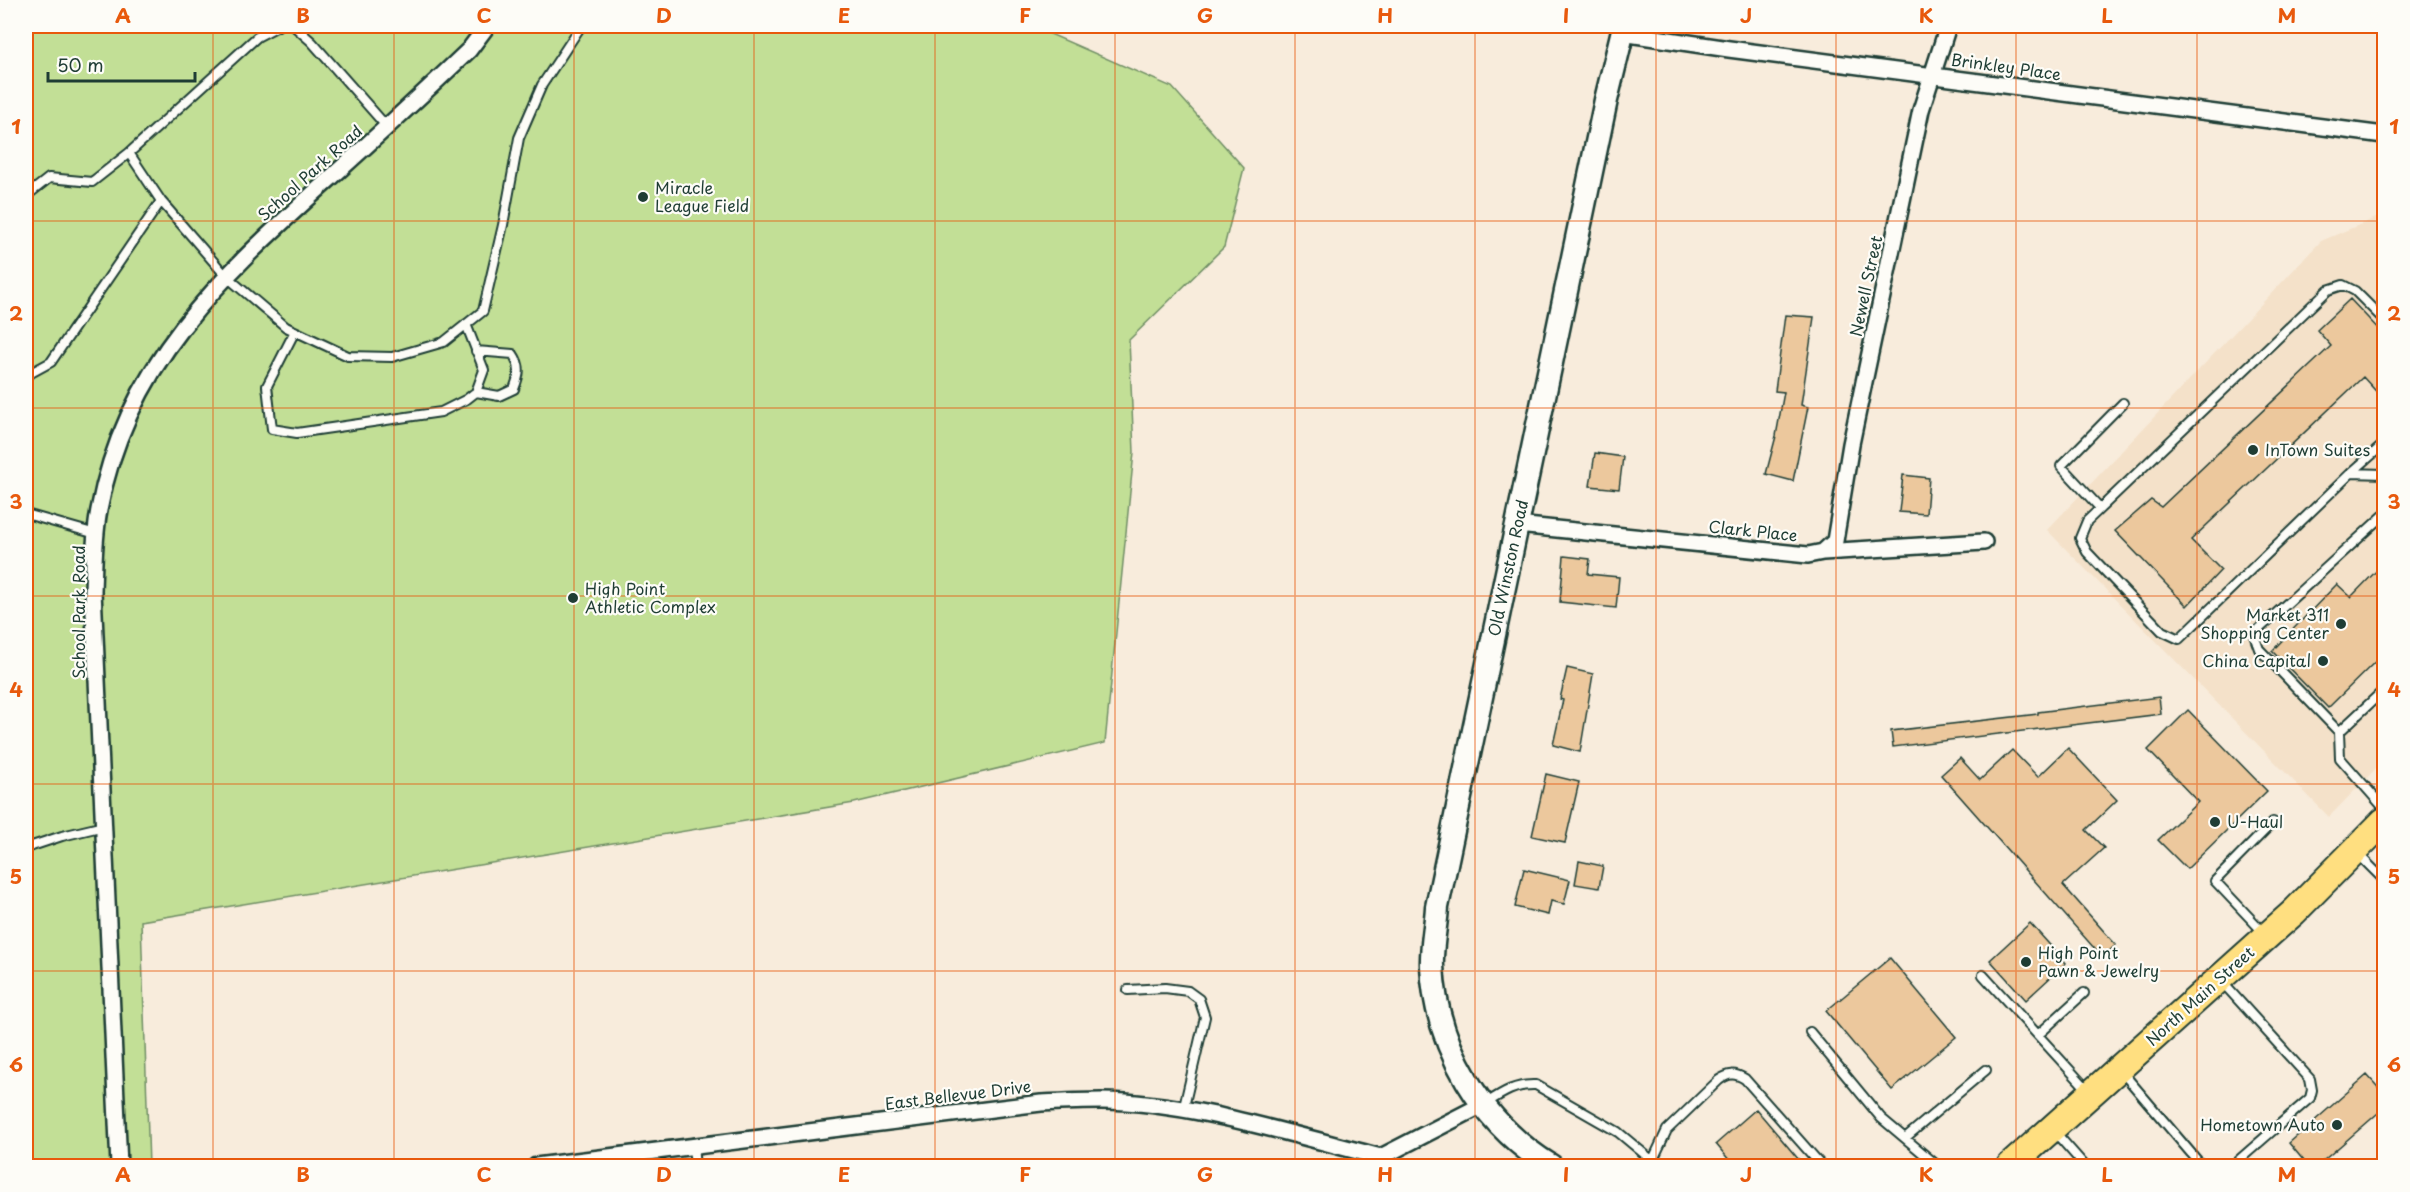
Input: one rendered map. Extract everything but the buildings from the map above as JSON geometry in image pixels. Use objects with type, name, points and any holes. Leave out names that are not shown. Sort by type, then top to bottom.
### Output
[{"type":"main road","name":"North Main Street","points":[[2010,1167],[2267,936],[2385,821]]},
{"type":"street","name":"School Park Road","points":[[119,1167],[93,591],[99,510],[110,465],[144,386],[184,323],[257,244],[469,50],[487,26]]},
{"type":"street","name":"Newell Street","points":[[1823,552],[1835,541],[1851,444],[1921,110],[1948,26]]},
{"type":"street","name":"Brinkley Place","points":[[1623,29],[1729,49],[2385,135]]},
{"type":"street","name":"Old Winston Road","points":[[1551,1167],[1518,1144],[1482,1105],[1454,1057],[1438,1011],[1432,964],[1437,907],[1606,100],[1623,29]]},
{"type":"street","name":"Clark Place","points":[[1517,525],[1808,555],[1823,552],[1984,542]]},
{"type":"street","name":"East Bellevue Drive","points":[[536,1167],[1041,1103],[1102,1101],[1155,1106],[1223,1118],[1380,1162]]},
{"type":"street","points":[[1380,1162],[1482,1105]]},
{"type":"lane","points":[[26,196],[49,178],[92,182],[129,153],[257,37],[278,26]]},
{"type":"lane","points":[[294,26],[312,42],[387,127]]},
{"type":"lane","points":[[129,153],[161,201],[226,276],[286,327],[348,356],[392,357],[444,342],[483,311],[503,225],[519,138],[542,85],[581,26]]},
{"type":"lane","points":[[26,371],[29,374],[51,362],[161,201]]},
{"type":"lane","points":[[2385,320],[2355,291],[2343,285],[2328,290],[2100,508],[2087,521],[2080,538],[2087,552],[2162,630],[2179,639],[2351,473],[2385,444]]},
{"type":"lane","points":[[295,331],[267,386],[272,429],[297,433],[441,412],[467,399],[476,392],[484,370],[466,324]]},
{"type":"lane","points":[[476,351],[513,354],[519,362],[520,374],[514,389],[499,396],[476,392]]},
{"type":"lane","points":[[2100,508],[2061,466],[2123,403]]},
{"type":"lane","points":[[2351,473],[2385,474]]},
{"type":"lane","points":[[26,514],[96,534]]},
{"type":"lane","points":[[2385,515],[2259,629],[2255,638],[2259,649],[2339,732],[2340,758],[2385,808]]},
{"type":"lane","points":[[2339,732],[2385,690]]},
{"type":"lane","points":[[2267,936],[2215,881],[2273,822]]},
{"type":"lane","points":[[26,848],[104,826]]},
{"type":"lane","points":[[2354,851],[2385,880]]},
{"type":"lane","points":[[1983,975],[2091,1094]]},
{"type":"lane","points":[[2219,979],[2310,1079],[2312,1090],[2310,1098],[2232,1167]]},
{"type":"lane","points":[[1128,990],[1165,988],[1188,991],[1199,999],[1205,1017],[1183,1111]]},
{"type":"lane","points":[[2038,1035],[2084,993]]},
{"type":"lane","points":[[1810,1032],[1881,1118],[1938,1167]]},
{"type":"lane","points":[[2119,1069],[2202,1167]]},
{"type":"lane","points":[[1905,1138],[1986,1070]]},
{"type":"lane","points":[[1652,1164],[1667,1130],[1719,1080],[1726,1075],[1736,1074],[1745,1079],[1822,1167]]},
{"type":"lane","points":[[1482,1105],[1512,1088],[1523,1084],[1536,1085],[1618,1132],[1652,1164],[1664,1167]]},
{"type":"lane","points":[[2052,1129],[2085,1167]]},
{"type":"lane","points":[[693,1147],[695,1167]]},
{"type":"shaded area","points":[[2378,217],[2384,224],[2384,760],[2329,817],[2047,530],[2321,241]]},
{"type":"green space","name":"High Point Athletic Complex","points":[[26,26],[1032,26],[1172,87],[1244,168],[1224,247],[1129,340],[1134,452],[1105,743],[854,803],[141,921],[149,1166],[26,1166]]},
{"type":"place","name":"Miracle League Field","points":[[643,197]]},
{"type":"place","name":"InTown Suites","points":[[2253,450]]},
{"type":"place","name":"High Point Athletic Complex","points":[[573,598]]},
{"type":"place","name":"Market 311 Shopping Center","points":[[2341,624]]},
{"type":"place","name":"China Capital","points":[[2323,661]]},
{"type":"place","name":"U-Haul","points":[[2215,822]]},
{"type":"place","name":"High Point Pawn & Jewelry","points":[[2026,962]]},
{"type":"place","name":"Hometown Auto","points":[[2337,1125]]}]
